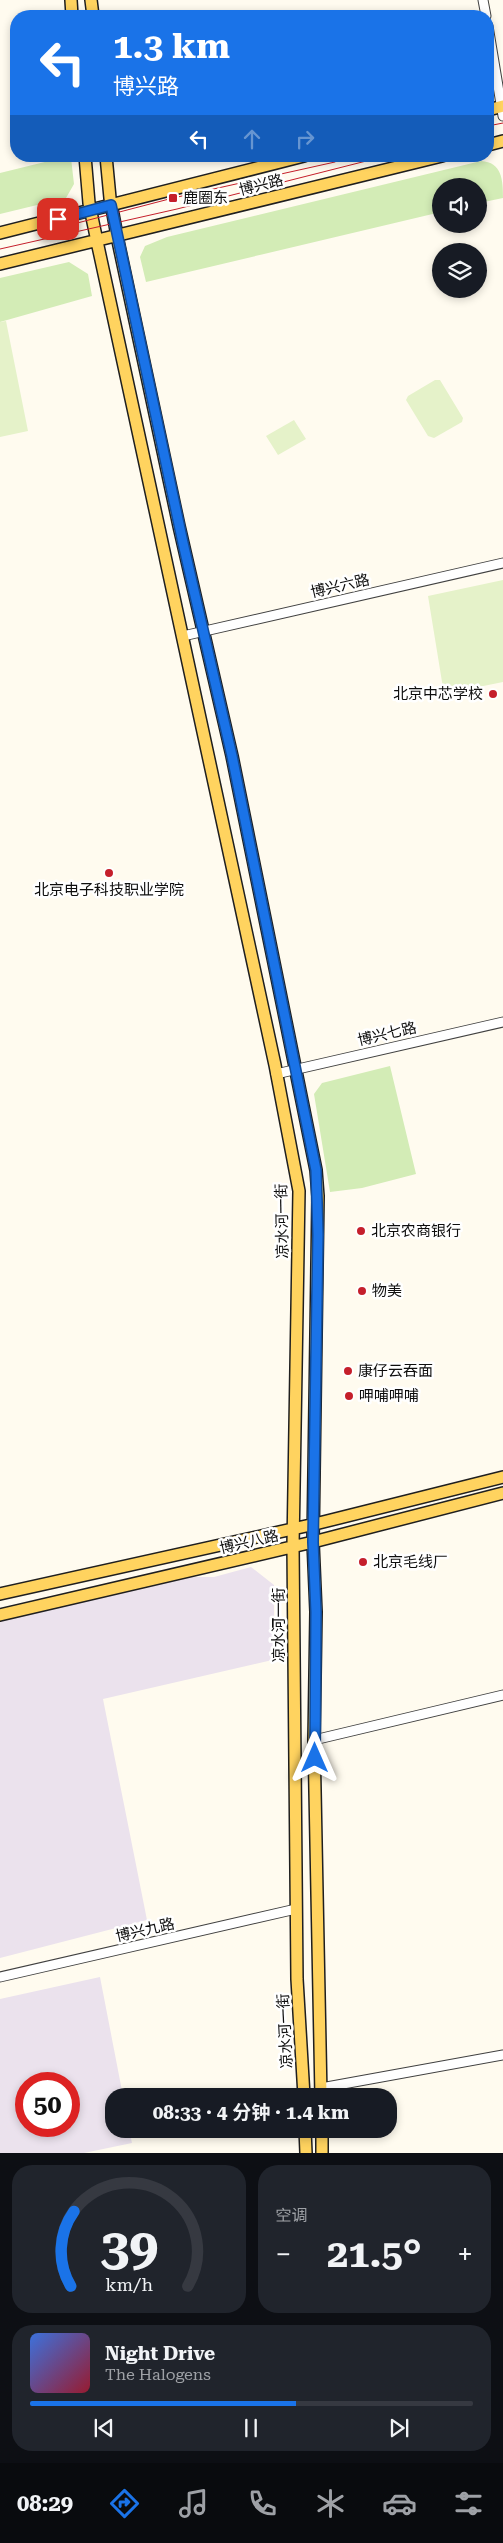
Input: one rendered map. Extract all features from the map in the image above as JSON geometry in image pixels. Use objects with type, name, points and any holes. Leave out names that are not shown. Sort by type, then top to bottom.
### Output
[{"type":"main road","name":"凉水河一街","points":[[86,162],[91,211],[97,240],[183,636],[299,1191],[293,1546],[297,1979],[304,2088]]},
{"type":"main road","points":[[107,162],[111,205],[117,236],[202,632],[232,756],[316,1170],[318,1196],[315,1524],[313,1542],[316,1612],[314,1740],[321,2088]]},
{"type":"main road","name":"博兴路","points":[[0,233],[280,162]]},
{"type":"main road","name":"博兴路","points":[[0,264],[418,162]]},
{"type":"main road","points":[[283,1113],[293,1105],[299,1106],[304,1111]]},
{"type":"main road","name":"博兴八路","points":[[0,1594],[315,1524],[503,1477]]},
{"type":"main road","name":"博兴八路","points":[[0,1615],[313,1542],[503,1493]]},
{"type":"main road","points":[[305,2138],[306,2153]]},
{"type":"main road","points":[[322,2138],[322,2153]]},
{"type":"street","points":[[494,62],[502,109]]},
{"type":"street","name":"博兴六路","points":[[183,636],[503,563]]},
{"type":"street","name":"博兴七路","points":[[276,1074],[503,1022]]},
{"type":"street","points":[[314,1740],[503,1696]]},
{"type":"street","name":"博兴九路","points":[[0,1977],[296,1909]]},
{"type":"street","points":[[341,2088],[503,2055]]},
{"type":"shaded area","points":[[251,1567],[274,1585],[274,1625],[281,1658],[103,1699],[147,1920],[0,1958],[0,1621],[189,1577],[214,1577]]},
{"type":"shaded area","points":[[100,1977],[121,2088],[105,2088],[105,2138],[131,2138],[132,2143],[84,2153],[0,2153],[0,1999]]},
{"type":"green space","points":[[45,162],[71,162],[74,184],[66,198],[0,214],[0,173]]},
{"type":"green space","points":[[477,162],[488,162],[493,165],[497,168],[502,179],[503,198],[487,201],[487,178],[432,178],[432,214],[146,282],[140,257],[145,246],[167,237]]},
{"type":"green space","points":[[69,262],[88,274],[92,296],[0,322],[0,278]]},
{"type":"green space","points":[[6,321],[28,431],[0,437],[0,322]]},
{"type":"green space","points":[[435,380],[440,380],[463,418],[462,422],[434,438],[428,436],[406,400],[408,396]]},
{"type":"green space","points":[[294,420],[306,439],[278,455],[266,436]]},
{"type":"green space","name":"北京中芯学校","points":[[503,580],[503,682],[444,694],[428,596]]},
{"type":"green space","points":[[390,1066],[416,1174],[362,1188],[330,1192],[314,1094],[322,1083]]},
{"type":"tram line","points":[[494,125],[503,123]]},
{"type":"tram line","points":[[39,233],[173,198],[335,162]]},
{"type":"tram line","points":[[0,249],[177,209],[362,162]]},
{"type":"place","name":"鹿圈东","points":[[173,198]]},
{"type":"place","name":"北京中芯学校","points":[[493,694]]},
{"type":"place","name":"北京电子科技职业学院","points":[[109,873]]},
{"type":"place","name":"北京农商银行","points":[[361,1231]]},
{"type":"place","name":"物美","points":[[362,1291]]},
{"type":"place","name":"康仔云吞面","points":[[348,1371]]},
{"type":"place","name":"呷哺呷哺","points":[[349,1396]]},
{"type":"place","name":"北京毛线厂","points":[[363,1562]]},
{"type":"route","points":[[58,219],[111,205],[202,632],[232,756],[316,1170],[318,1235],[315,1524],[313,1542],[316,1612],[315,1758]]}]
